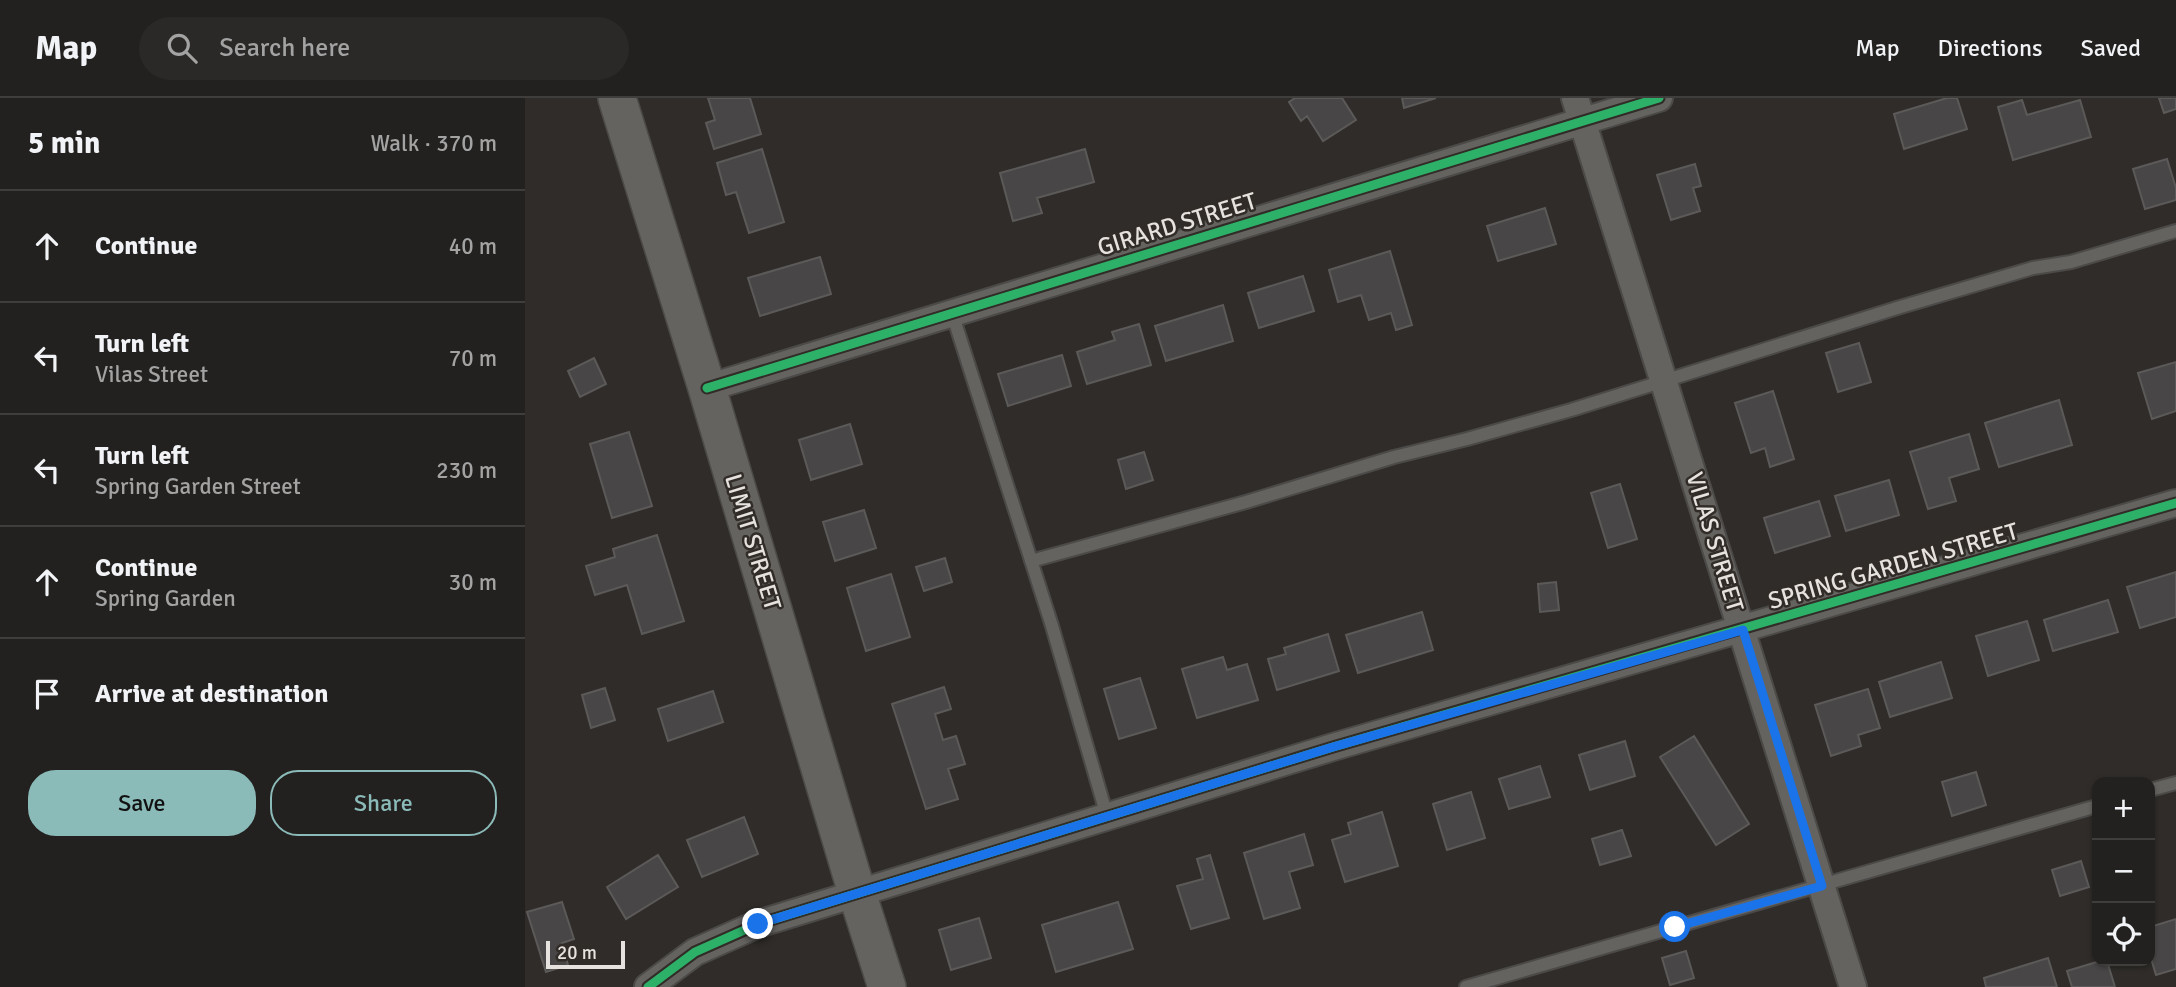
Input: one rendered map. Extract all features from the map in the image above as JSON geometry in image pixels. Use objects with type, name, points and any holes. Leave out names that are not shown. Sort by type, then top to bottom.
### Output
[{"type":"street","name":"LIMIT STREET","points":[[617,98],[707,387],[887,987]]},
{"type":"street","name":"GIRARD STREET","points":[[707,387],[952,313],[1579,109],[1659,98]]},
{"type":"street","name":"VILAS STREET","points":[[1579,109],[1853,987]]},
{"type":"street","name":"SPRING GARDEN STREET","points":[[647,987],[695,952],[758,924],[1333,747],[2176,503]]},
{"type":"lane","points":[[1031,561],[1246,502],[1394,457],[1493,432],[2033,268],[2071,262],[2176,231]]},
{"type":"lane","points":[[952,313],[1031,561],[1107,816]]},
{"type":"lane","points":[[2155,789],[2176,783]]},
{"type":"lane","points":[[1466,987],[2092,807]]},
{"type":"building","points":[[708,98],[750,98],[761,134],[714,149],[706,123],[715,120]]},
{"type":"building","points":[[1295,98],[1342,98],[1356,120],[1323,141],[1307,116],[1301,121],[1289,102]]},
{"type":"building","points":[[1402,98],[1436,98],[1404,108]]},
{"type":"building","points":[[1947,98],[1957,98],[1967,129],[1904,149],[1894,114]]},
{"type":"building","points":[[2159,98],[2176,98],[2176,109],[2164,113]]},
{"type":"building","points":[[2022,100],[2027,115],[2080,100],[2091,137],[2013,160],[1998,107]]},
{"type":"building","points":[[762,149],[784,222],[749,233],[736,192],[726,195],[717,163]]},
{"type":"building","points":[[1085,149],[1094,182],[1037,198],[1042,213],[1013,221],[1000,173]]},
{"type":"building","points":[[2167,159],[2176,188],[2176,200],[2145,209],[2133,169]]},
{"type":"building","points":[[1695,164],[1701,186],[1693,188],[1700,211],[1671,220],[1657,175]]},
{"type":"building","points":[[1545,208],[1556,244],[1498,261],[1487,226]]},
{"type":"building","points":[[1390,251],[1412,325],[1396,330],[1391,313],[1369,320],[1361,295],[1338,302],[1329,270]]},
{"type":"building","points":[[820,257],[831,294],[760,316],[748,278]]},
{"type":"building","points":[[1303,276],[1314,311],[1259,328],[1248,293]]},
{"type":"building","points":[[1223,305],[1233,341],[1166,361],[1155,326]]},
{"type":"building","points":[[1139,324],[1151,365],[1087,384],[1077,352],[1115,340],[1112,332]]},
{"type":"building","points":[[1859,343],[1871,382],[1838,392],[1826,353]]},
{"type":"building","points":[[1062,355],[1071,386],[1008,406],[998,374]]},
{"type":"building","points":[[594,358],[606,384],[580,397],[568,371]]},
{"type":"building","points":[[2176,362],[2176,411],[2152,419],[2138,373]]},
{"type":"building","points":[[1773,391],[1794,459],[1770,467],[1765,448],[1751,453],[1735,403]]},
{"type":"building","points":[[2059,400],[2072,445],[1999,467],[1985,423]]},
{"type":"building","points":[[850,424],[862,464],[811,480],[799,440]]},
{"type":"building","points":[[629,432],[652,506],[612,518],[590,444]]},
{"type":"building","points":[[1969,434],[1979,469],[1949,478],[1956,501],[1928,509],[1910,452]]},
{"type":"building","points":[[1144,452],[1153,480],[1126,489],[1118,460]]},
{"type":"building","points":[[1889,480],[1899,515],[1846,531],[1835,496]]},
{"type":"building","points":[[1620,484],[1637,539],[1608,548],[1591,493]]},
{"type":"building","points":[[1819,501],[1830,536],[1775,553],[1764,518]]},
{"type":"building","points":[[864,510],[876,548],[835,561],[823,522]]},
{"type":"building","points":[[657,535],[684,621],[642,634],[627,585],[595,595],[586,566],[615,557],[613,549]]},
{"type":"building","points":[[945,558],[952,582],[924,591],[916,567]]},
{"type":"building","points":[[2176,572],[2176,617],[2140,628],[2127,587]]},
{"type":"building","points":[[891,574],[910,637],[866,651],[847,588]]},
{"type":"building","points":[[1556,582],[1559,610],[1540,612],[1538,584]]},
{"type":"building","points":[[2108,600],[2118,632],[2053,651],[2044,620]]},
{"type":"building","points":[[1422,612],[1433,650],[1358,673],[1346,635]]},
{"type":"building","points":[[2027,621],[2039,660],[1988,676],[1976,636]]},
{"type":"building","points":[[1328,634],[1339,671],[1277,690],[1268,659],[1286,654],[1284,648]]},
{"type":"building","points":[[1223,657],[1227,670],[1247,664],[1258,700],[1197,718],[1182,669]]},
{"type":"building","points":[[1941,662],[1952,698],[1890,717],[1879,682]]},
{"type":"building","points":[[1140,678],[1156,728],[1119,739],[1104,689]]},
{"type":"building","points":[[944,687],[951,709],[935,714],[943,740],[956,736],[965,764],[948,769],[958,799],[926,809],[892,704]]},
{"type":"building","points":[[605,688],[615,720],[591,728],[582,695]]},
{"type":"building","points":[[1868,689],[1880,728],[1858,735],[1861,746],[1831,756],[1815,705]]},
{"type":"building","points":[[713,691],[723,722],[668,741],[658,709]]},
{"type":"building","points":[[1694,736],[1749,824],[1716,845],[1660,757]]},
{"type":"building","points":[[1625,741],[1635,776],[1590,790],[1579,755]]},
{"type":"building","points":[[1540,766],[1550,797],[1509,809],[1499,779]]},
{"type":"building","points":[[1976,772],[1986,805],[1952,816],[1942,782]]},
{"type":"building","points":[[1471,792],[1485,838],[1447,850],[1433,804]]},
{"type":"building","points":[[1382,812],[1398,866],[1345,882],[1332,840],[1351,834],[1348,823]]},
{"type":"building","points":[[744,817],[758,854],[702,877],[687,840]]},
{"type":"building","points":[[1622,830],[1631,856],[1600,865],[1592,839]]},
{"type":"building","points":[[1304,834],[1313,865],[1289,872],[1300,908],[1264,919],[1244,853]]},
{"type":"building","points":[[658,855],[678,887],[626,919],[607,887]]},
{"type":"building","points":[[1210,855],[1229,918],[1191,929],[1177,886],[1203,879],[1197,859]]},
{"type":"building","points":[[2081,861],[2089,887],[2060,896],[2052,870]]},
{"type":"building","points":[[562,902],[574,939],[562,943],[568,965],[546,972],[527,912]]},
{"type":"building","points":[[1118,902],[1133,949],[1056,972],[1042,925]]},
{"type":"building","points":[[979,918],[991,958],[951,970],[939,930]]},
{"type":"building","points":[[2176,919],[2176,969],[2156,975],[2153,966],[2155,925]]},
{"type":"building","points":[[1686,951],[1694,978],[1670,985],[1662,958]]},
{"type":"building","points":[[2048,958],[2057,987],[1986,987],[1984,978]]},
{"type":"building","points":[[2092,963],[2092,966],[2109,966],[2115,987],[2072,987],[2067,971]]},
{"type":"cycle path","points":[[707,388],[1659,98]]},
{"type":"cycle path","points":[[648,987],[695,952],[758,924],[1333,747],[2176,503]]},
{"type":"route","points":[[758,924],[1333,747],[1743,630],[1822,886],[1675,927]]}]
